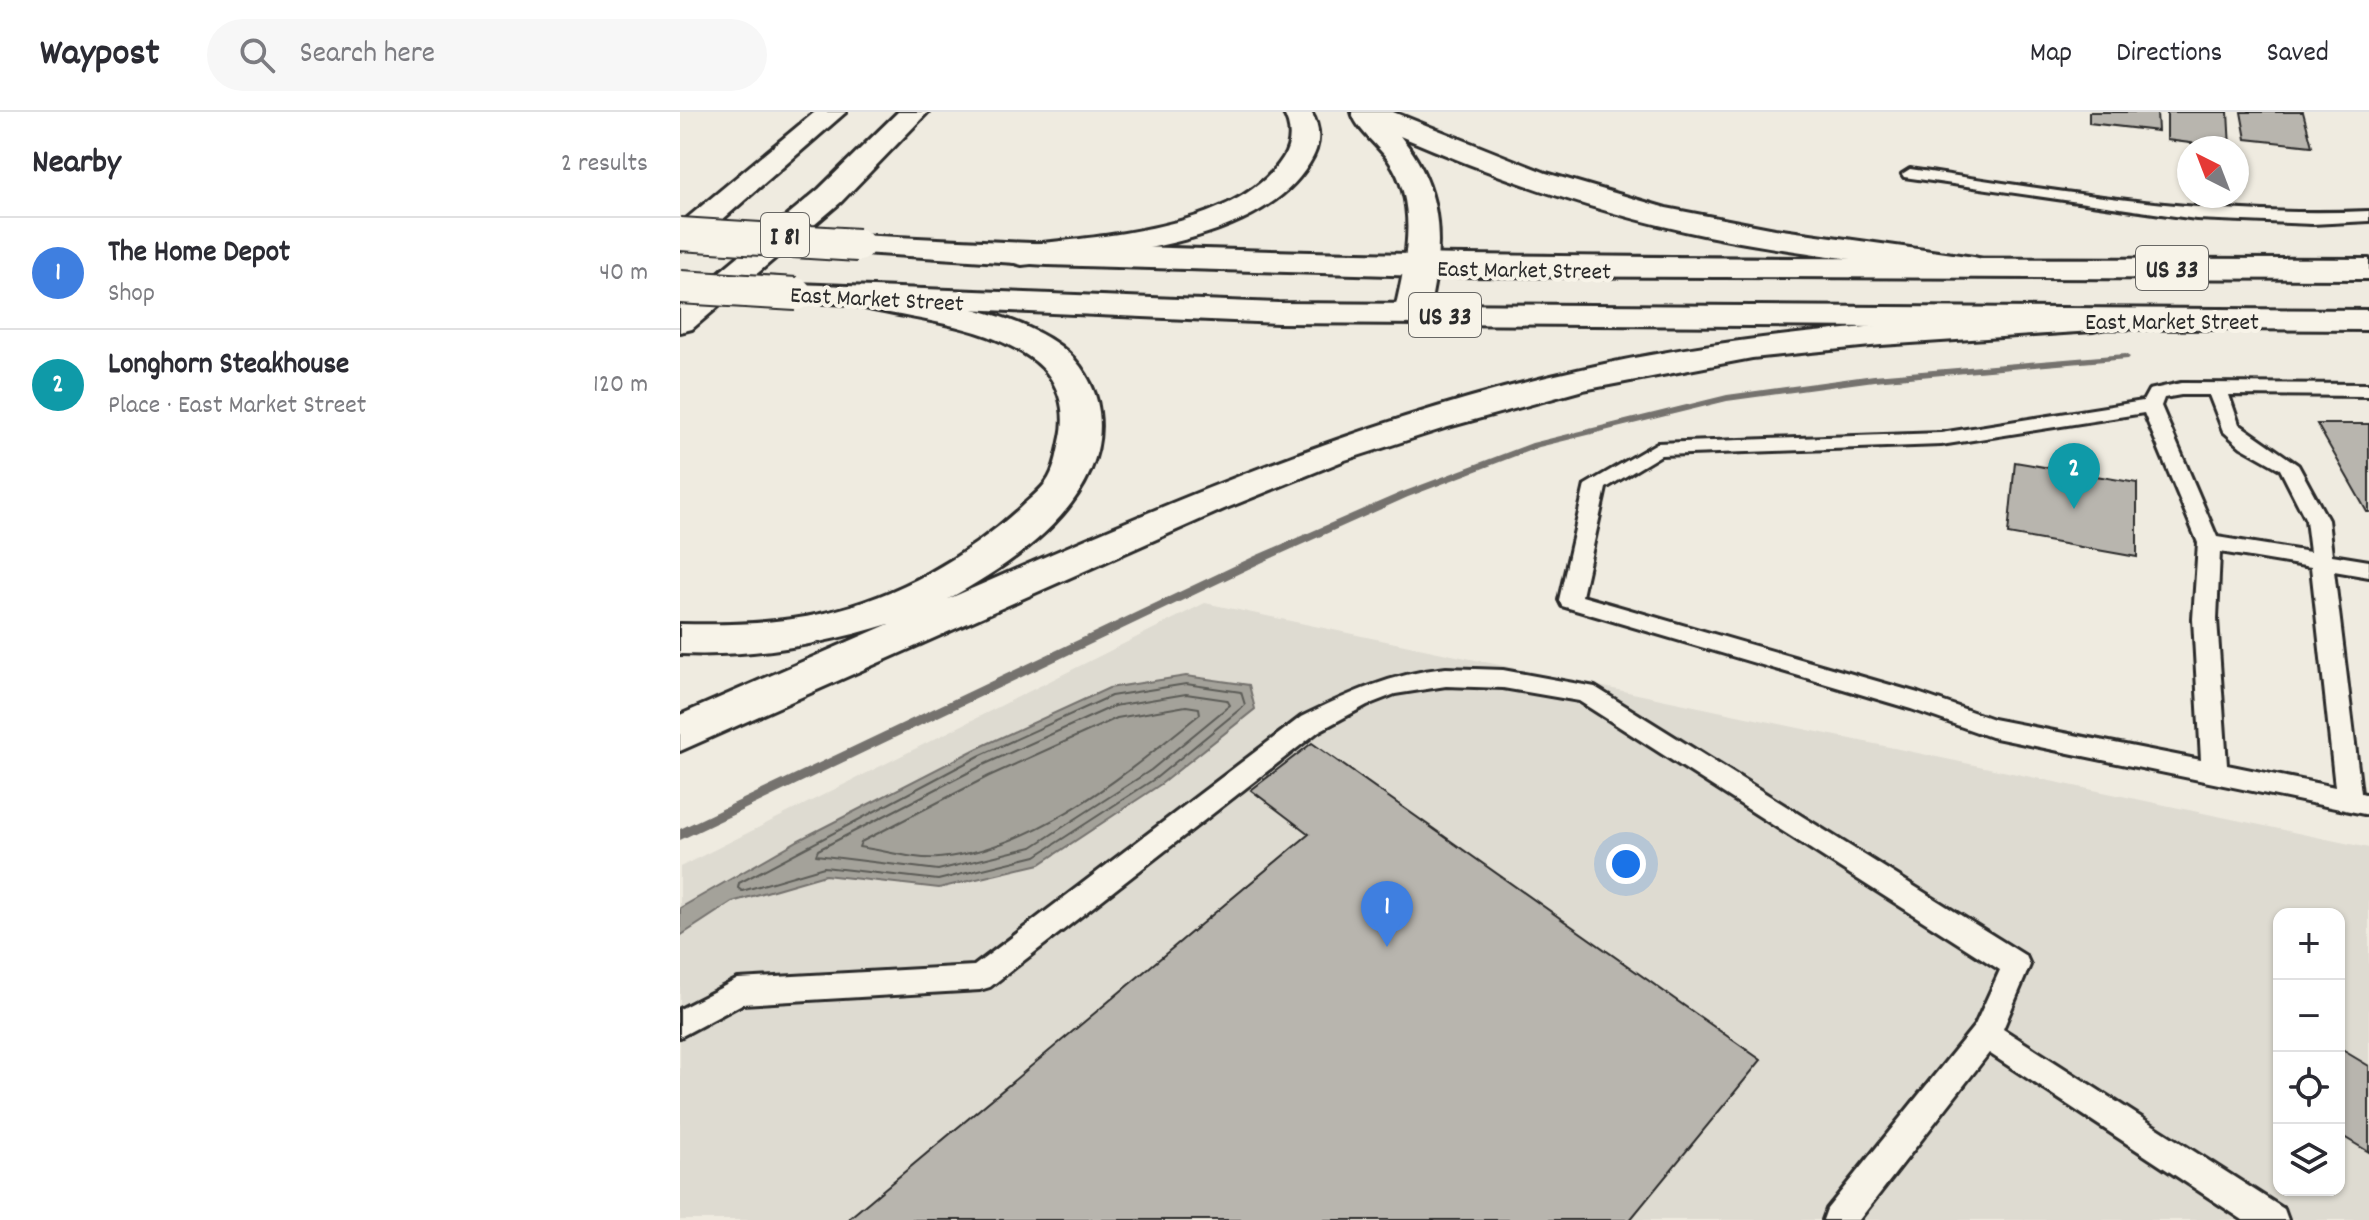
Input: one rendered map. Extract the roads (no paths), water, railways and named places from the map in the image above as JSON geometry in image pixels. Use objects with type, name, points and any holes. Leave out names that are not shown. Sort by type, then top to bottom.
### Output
[{"type":"highway","name":"I 81","points":[[680,240],[832,112]]},
{"type":"highway","name":"I 81","points":[[680,322],[792,229],[914,112]]},
{"type":"highway","points":[[885,143],[930,112]]},
{"type":"highway","points":[[1022,255],[1133,241],[1177,231],[1231,212],[1262,196],[1299,159],[1305,142],[1303,120],[1297,112]]},
{"type":"highway","points":[[1366,112],[1508,172],[1641,212],[1777,239],[1974,267]]},
{"type":"highway","points":[[1366,112],[1416,183],[1424,231],[1421,268],[1411,314]]},
{"type":"highway","name":"East Market Street","points":[[680,234],[1022,255],[1421,268],[2369,269]]},
{"type":"highway","name":"East Market Street","points":[[680,287],[869,299],[1122,309],[2093,321],[2369,320]]},
{"type":"highway","points":[[680,639],[718,643],[833,627],[935,589],[1017,537],[1067,481],[1083,430],[1078,390],[1049,354],[1000,327],[869,299]]},
{"type":"highway","points":[[680,734],[1210,500],[1332,452],[1435,419],[1594,377],[1752,348],[1881,335],[2093,321]]},
{"type":"lane","points":[[1910,174],[2233,217],[2317,220],[2369,216]]},
{"type":"lane","points":[[2151,406],[1941,439],[1657,449],[1596,485],[1570,600],[1918,702],[1991,728],[2359,803],[2317,520],[2288,465],[2248,443],[2230,427],[2217,389]]},
{"type":"lane","points":[[2215,772],[2205,619],[2209,543],[2151,406],[2156,394],[2217,389],[2369,390]]},
{"type":"lane","points":[[2209,543],[2369,569]]},
{"type":"lane","points":[[680,1024],[738,992],[980,978],[1310,724],[1366,694],[1432,677],[1533,682],[1586,693],[2016,965],[1986,1034],[1839,1220]]},
{"type":"lane","points":[[1986,1034],[2272,1220]]},
{"type":"water","points":[[1186,676],[1249,685],[1255,709],[1161,784],[1040,864],[939,888],[825,875],[732,902],[680,936],[680,908],[799,840],[976,749],[1109,688]]},
{"type":"waterway","points":[[680,835],[1259,559],[1404,495],[1536,445],[1727,398],[1874,378],[2125,357]]},
{"type":"place","name":"Longhorn Steakhouse","points":[[2074,509]]},
{"type":"place","name":"The Home Depot","points":[[1387,947]]}]
